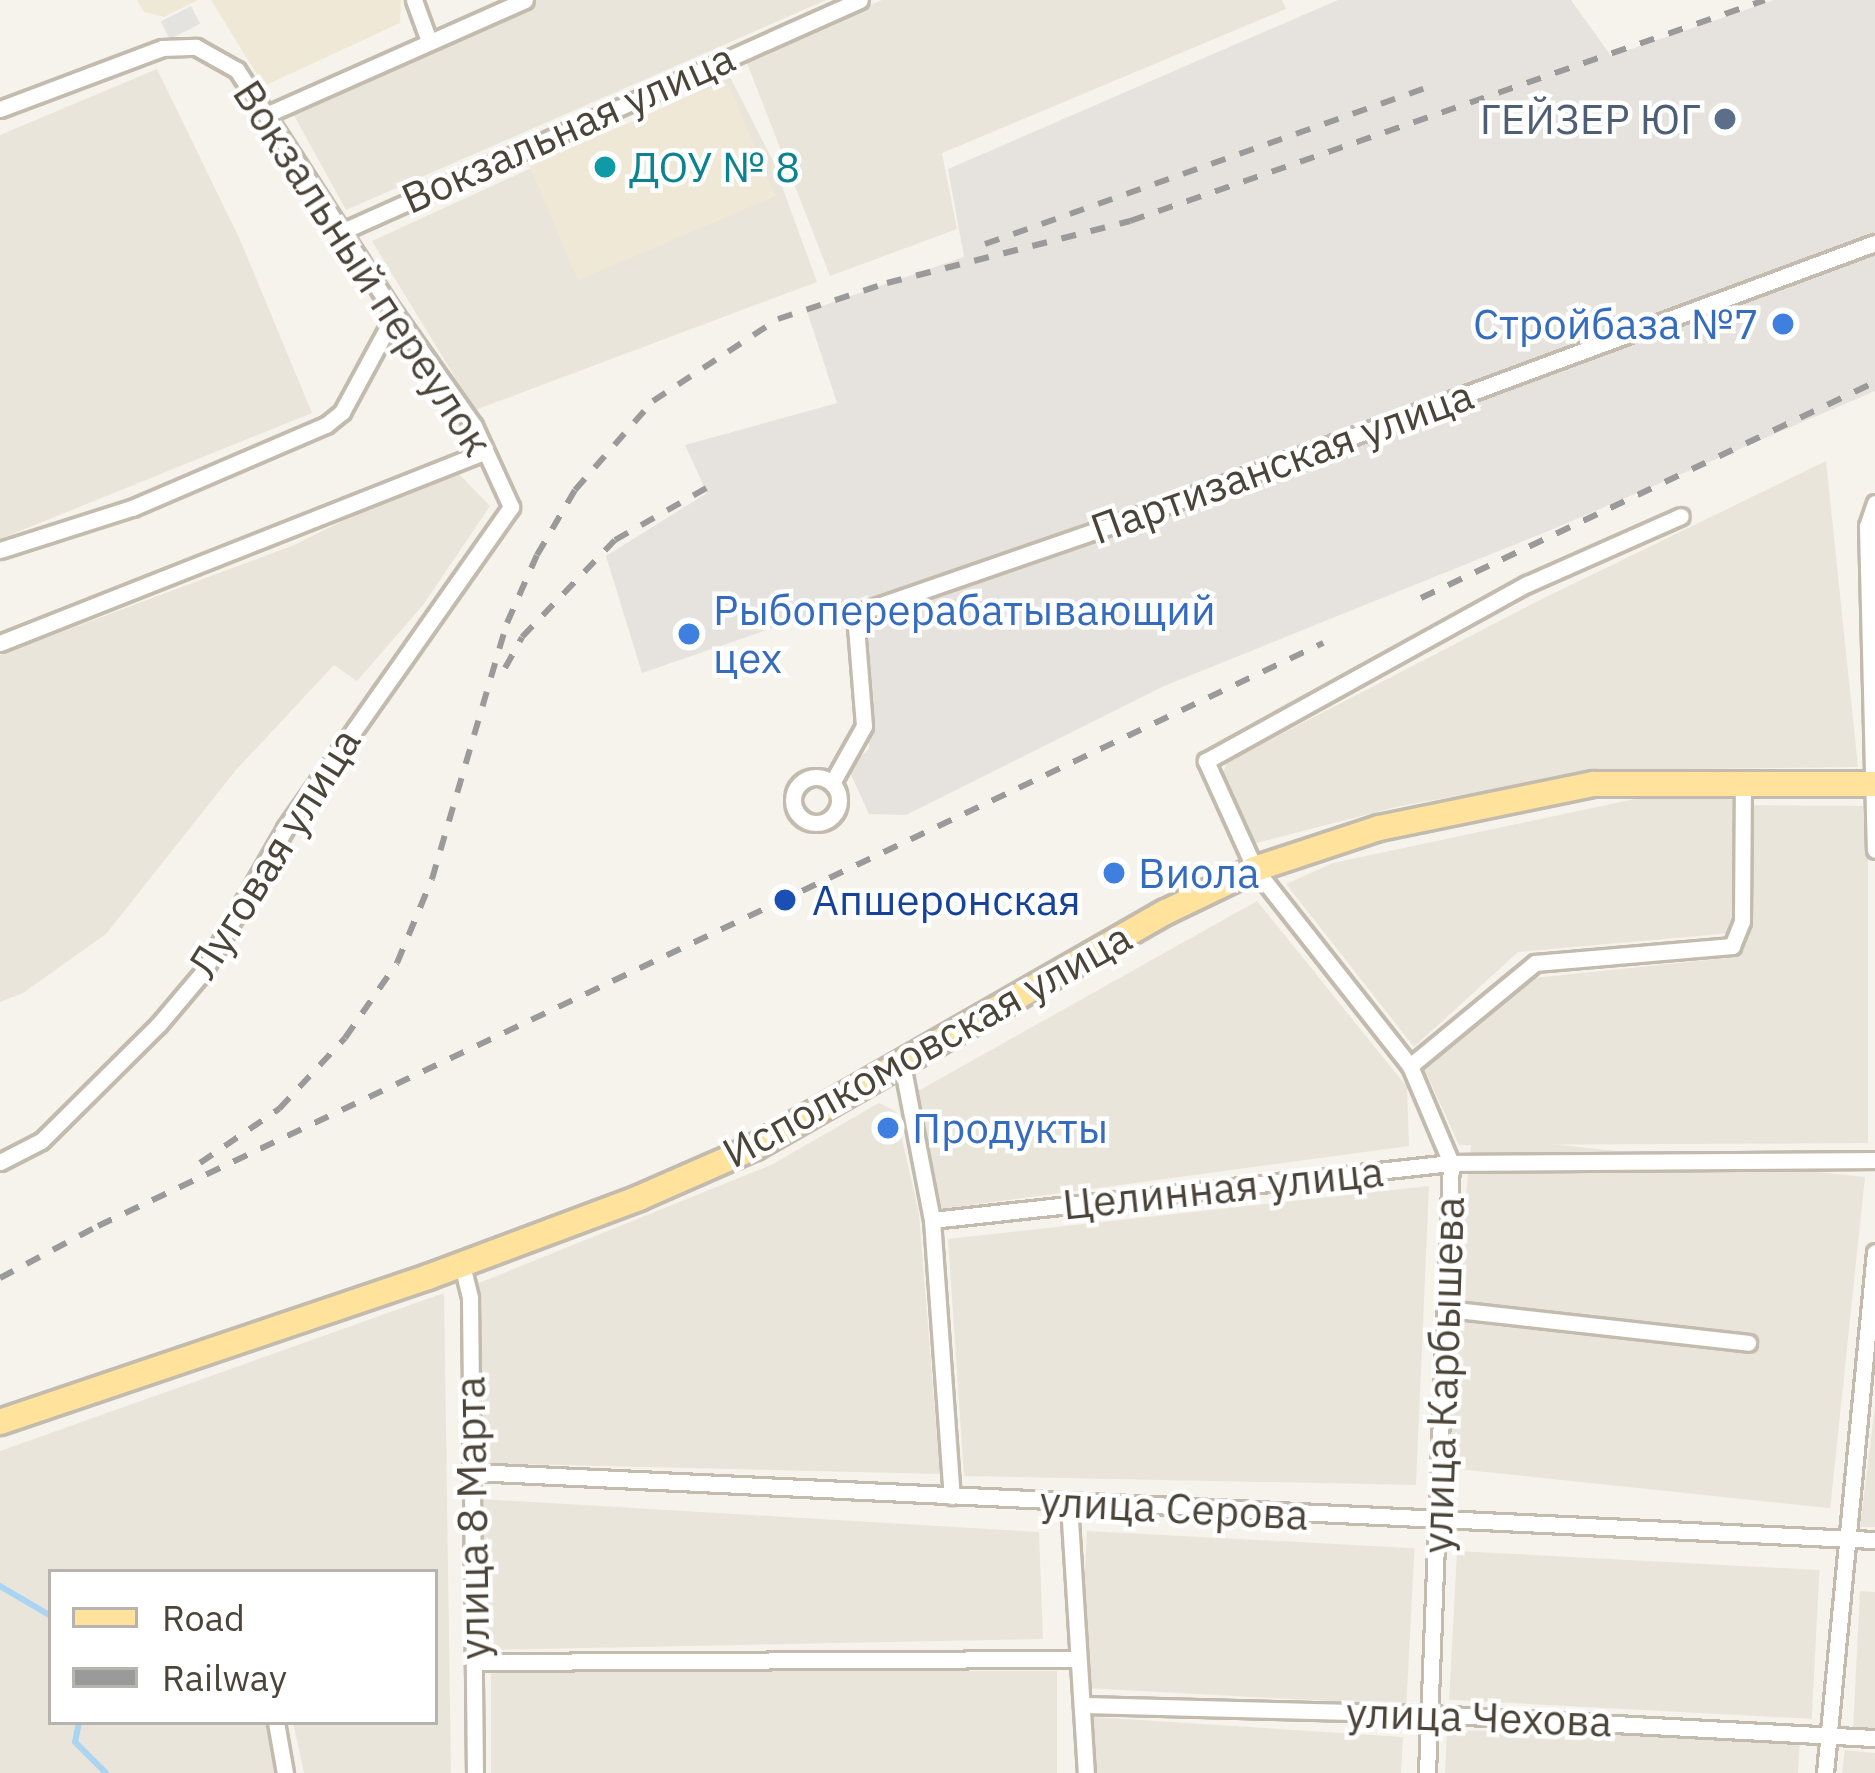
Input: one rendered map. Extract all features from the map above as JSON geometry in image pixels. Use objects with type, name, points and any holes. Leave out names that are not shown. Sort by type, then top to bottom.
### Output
[{"type":"main road","name":"Исполкомовская улица","points":[[0,1422],[462,1264],[639,1198],[754,1147],[1166,912],[1256,869],[1379,828],[1594,784],[1874,784]]},
{"type":"street","points":[[414,0],[429,41]]},
{"type":"street","points":[[268,113],[525,0]]},
{"type":"street","name":"Вокзальная улица","points":[[343,231],[860,0]]},
{"type":"street","name":"Вокзальный переулок","points":[[0,109],[162,49],[196,47],[237,70],[395,314],[475,426],[511,507]]},
{"type":"street","name":"Партизанская улица","points":[[832,783],[863,726],[854,614],[1121,522],[1875,243]]},
{"type":"street","points":[[0,550],[132,508],[326,425],[342,412],[395,314]]},
{"type":"street","points":[[0,643],[484,452]]},
{"type":"street","points":[[1875,503],[1867,526],[1875,850]]},
{"type":"street","name":"Луговая улица","points":[[0,1162],[41,1141],[159,1024],[203,972],[285,829],[511,507]]},
{"type":"street","name":"улица Карбышева","points":[[1427,1773],[1451,1163],[1410,1066],[1256,869],[1206,761],[1527,584],[1682,516]]},
{"type":"street","points":[[1410,1066],[1535,963],[1732,946],[1742,921],[1743,781]]},
{"type":"street","points":[[902,1064],[932,1220],[952,1496]]},
{"type":"street","name":"Целинная улица","points":[[932,1220],[1451,1163],[1875,1160]]},
{"type":"street","points":[[1825,1773],[1845,1538],[1871,1334],[1875,1252]]},
{"type":"street","name":"улица 8 Марта","points":[[462,1264],[470,1298],[475,1773]]},
{"type":"street","points":[[1447,1310],[1748,1342]]},
{"type":"street","name":"улица Серова","points":[[472,1472],[1875,1540]]},
{"type":"street","points":[[1069,1504],[1086,1773]]},
{"type":"street","points":[[474,1662],[1076,1659]]},
{"type":"street","name":"улица Чехова","points":[[1082,1705],[1430,1714],[1875,1738]]},
{"type":"street","points":[[277,1725],[285,1773]]},
{"type":"shaded area","points":[[137,0],[198,0],[164,17],[144,12]]},
{"type":"shaded area","points":[[211,0],[401,0],[400,23],[264,86]]},
{"type":"shaded area","points":[[530,0],[826,0],[346,210],[290,108]]},
{"type":"shaded area","points":[[882,0],[1282,0],[1286,9],[942,153],[957,229],[830,276],[745,58]]},
{"type":"shaded area","points":[[1338,0],[1571,0],[1611,56],[1774,0],[1875,0],[1875,391],[1553,529],[1164,686],[906,815],[869,814],[848,768],[869,749],[868,595],[642,673],[606,556],[707,493],[685,445],[837,403],[807,311],[964,257],[948,169]]},
{"type":"shaded area","points":[[191,6],[200,24],[170,39],[161,21]]},
{"type":"shaded area","points":[[157,69],[241,242],[312,413],[0,539],[0,135]]},
{"type":"shaded area","points":[[730,77],[772,159],[817,282],[475,410],[372,241]]},
{"type":"shaded area","points":[[727,81],[776,196],[578,280],[529,165]]},
{"type":"shaded area","points":[[1826,461],[1858,767],[1599,770],[1396,807],[1249,845],[1222,775],[1227,762],[1540,600]]},
{"type":"shaded area","points":[[452,467],[490,506],[423,605],[357,681],[334,665],[236,770],[106,934],[23,993],[0,1002],[0,655],[294,545]]},
{"type":"shaded area","points":[[1644,797],[1738,798],[1731,933],[1518,952],[1414,1047],[1286,884],[1333,863]]},
{"type":"shaded area","points":[[1750,805],[1868,806],[1868,1143],[1459,1145],[1423,1066],[1523,979],[1737,957],[1749,917]]},
{"type":"shaded area","points":[[1257,901],[1407,1087],[1409,1146],[934,1210],[918,1091]]},
{"type":"shaded area","points":[[879,1103],[896,1112],[919,1214],[940,1474],[479,1463],[474,1285],[771,1165]]},
{"type":"shaded area","points":[[1472,1136],[1865,1177],[1830,1508],[1437,1467]]},
{"type":"shaded area","points":[[1429,1186],[1416,1485],[964,1476],[948,1239]]},
{"type":"shaded area","points":[[444,1293],[451,1773],[304,1773],[294,1725],[438,1725],[438,1569],[48,1569],[48,1725],[268,1725],[276,1773],[0,1773],[0,1451]]},
{"type":"shaded area","points":[[1875,1406],[1875,1527],[1860,1527]]},
{"type":"shaded area","points":[[482,1499],[1039,1532],[1043,1639],[486,1650]]},
{"type":"shaded area","points":[[1087,1531],[1415,1548],[1406,1705],[1079,1688]]},
{"type":"shaded area","points":[[1457,1551],[1820,1570],[1812,1719],[1449,1700]]},
{"type":"shaded area","points":[[1860,1591],[1875,1592],[1875,1733],[1853,1731]]},
{"type":"shaded area","points":[[491,1671],[1057,1671],[1057,1773],[491,1773]]},
{"type":"shaded area","points":[[1093,1717],[1403,1737],[1401,1773],[1096,1773]]},
{"type":"shaded area","points":[[1447,1730],[1800,1739],[1798,1773],[1445,1773]]},
{"type":"shaded area","points":[[1845,1750],[1875,1753],[1875,1773],[1842,1773]]},
{"type":"waterway","points":[[0,1586],[48,1614]]},
{"type":"waterway","points":[[78,1725],[75,1742],[106,1773]]},
{"type":"railway","points":[[200,1163],[279,1109],[345,1038],[397,963],[432,879],[507,623],[537,555],[575,490],[653,401],[778,319],[887,283],[1130,221],[1765,0]]},
{"type":"railway","points":[[985,244],[1438,84]]},
{"type":"railway","points":[[1421,598],[1875,382]]},
{"type":"railway","points":[[505,668],[522,637],[615,540],[717,482]]},
{"type":"railway","points":[[0,1278],[98,1226],[1323,643]]},
{"type":"place","name":"ГЕЙЗЕР ЮГ","points":[[1725,119]]},
{"type":"place","name":"ДОУ № 8","points":[[605,167]]},
{"type":"place","name":"Стройбаза №7","points":[[1783,324]]},
{"type":"place","name":"Рыбоперерабатывающий цех","points":[[689,634]]},
{"type":"place","name":"Виола","points":[[1114,873]]},
{"type":"place","name":"Апшеронская","points":[[785,900]]},
{"type":"place","name":"Продукты","points":[[888,1128]]}]
